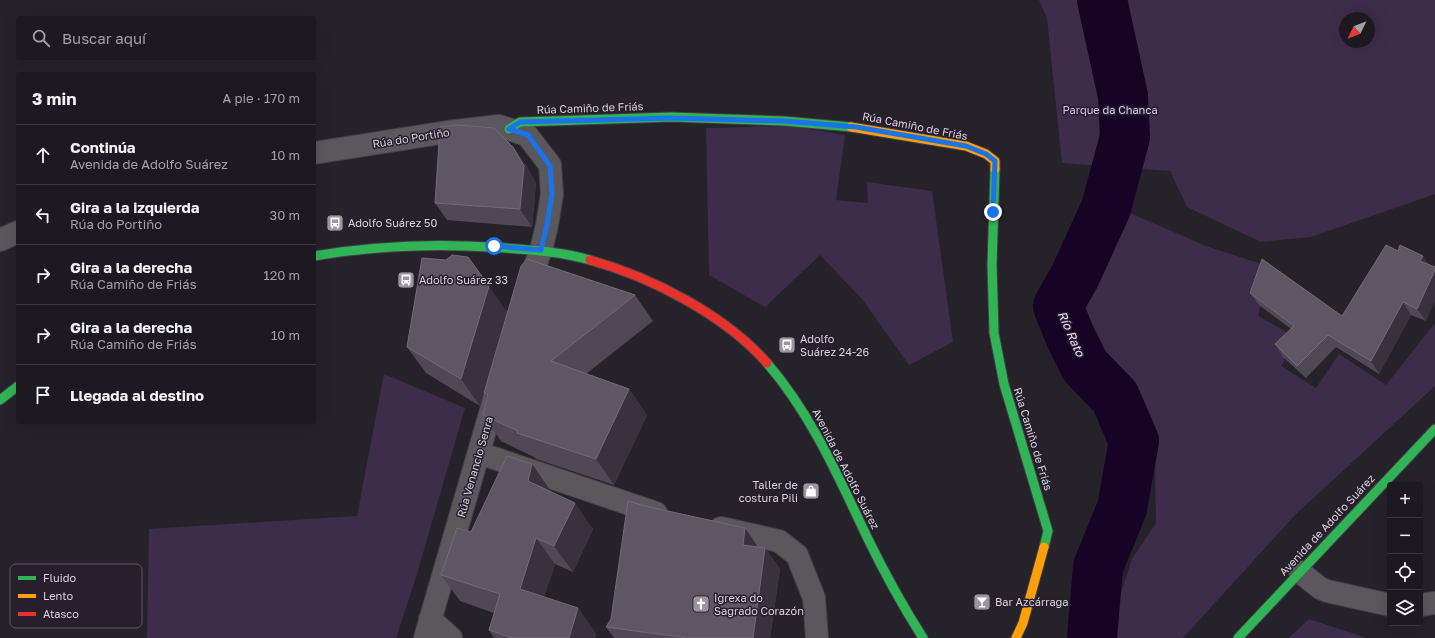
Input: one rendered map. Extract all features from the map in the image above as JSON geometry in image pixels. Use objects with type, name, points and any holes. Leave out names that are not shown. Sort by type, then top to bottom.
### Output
[{"type":"street","name":"Rúa Camiño de Friás","points":[[509,129],[520,122],[623,119],[670,118],[784,121],[856,127],[966,146],[986,154],[995,161],[992,265],[994,333],[1004,384],[1048,531],[1023,623],[1016,638]]},
{"type":"street","name":"Rúa do Portiño","points":[[316,153],[447,132],[499,126],[528,135],[550,166],[552,194],[541,250]]},
{"type":"street","points":[[0,240],[16,233]]},
{"type":"street","name":"Avenida de Adolfo Suárez","points":[[316,256],[385,245],[444,243],[541,250],[571,255],[599,262],[636,276],[680,298],[724,324],[748,344],[765,362],[798,404],[831,460],[896,594],[923,638]]},
{"type":"street","points":[[528,285],[541,250]]},
{"type":"street","name":"Rúa Venancio Senra","points":[[428,629],[503,372]]},
{"type":"street","points":[[0,400],[16,388]]},
{"type":"street","name":"Avenida de Adolfo Suárez","points":[[1238,638],[1435,429]]},
{"type":"street","points":[[479,453],[662,515],[677,518]]},
{"type":"street","points":[[630,528],[633,505]]},
{"type":"street","points":[[701,523],[779,541],[797,555],[814,598],[817,638]]},
{"type":"street","points":[[1300,572],[1320,588],[1327,591],[1387,604]]},
{"type":"street","points":[[1423,605],[1435,603]]},
{"type":"street","points":[[428,629],[451,638]]},
{"type":"green space","name":"Parque da Chanca","points":[[1039,0],[1435,0],[1435,194],[1311,237],[1261,242],[1187,207],[1170,171],[1062,163],[1047,18]]},
{"type":"green space","points":[[790,126],[845,135],[836,200],[868,203],[867,182],[932,191],[953,342],[909,365],[862,299],[820,255],[765,307],[709,275],[706,128]]},
{"type":"green space","points":[[1123,210],[1206,246],[1271,267],[1258,316],[1299,339],[1281,366],[1316,388],[1339,354],[1386,385],[1435,323],[1435,386],[1296,514],[1183,638],[1106,638],[1132,559],[1156,523],[1155,459],[1105,378],[1079,340],[1068,306],[1088,270],[1114,233]]},
{"type":"green space","points":[[384,374],[465,408],[417,574],[396,638],[147,638],[149,529],[357,516]]},
{"type":"green space","points":[[1309,619],[1367,638],[1289,638]]},
{"type":"building","points":[[458,125],[494,128],[513,147],[524,166],[520,209],[435,203],[440,127]]},
{"type":"building","points":[[1386,245],[1398,251],[1400,245],[1423,256],[1420,261],[1435,267],[1417,309],[1403,302],[1371,361],[1328,335],[1297,366],[1275,344],[1294,326],[1250,293],[1262,259],[1342,316]]},
{"type":"building","points":[[452,255],[468,257],[489,286],[461,379],[407,347],[422,258],[446,260]]},
{"type":"building","points":[[527,259],[635,295],[551,361],[629,389],[596,459],[517,433],[518,431],[483,415],[488,395],[484,393],[521,266]]},
{"type":"building","points":[[507,456],[532,464],[528,481],[575,503],[554,546],[536,538],[520,589],[578,608],[569,638],[513,638],[489,630],[500,594],[441,575],[457,528],[471,532]]},
{"type":"building","name":"Igrexa do Sagrado Corazón","points":[[628,501],[745,528],[743,545],[765,548],[753,638],[687,638],[606,627],[611,619]]},
{"type":"waterway","name":"Río Rato","points":[[1092,638],[1098,567],[1122,508],[1134,441],[1115,397],[1085,366],[1070,336],[1058,306],[1075,276],[1106,208],[1125,137],[1123,96],[1102,0]]},
{"type":"traffic: fast","points":[[509,129],[520,122],[671,117],[784,121],[851,127]]},
{"type":"traffic: fast","points":[[995,169],[992,265],[994,333],[1004,384],[1048,531],[1044,547]]},
{"type":"traffic: fast","points":[[316,256],[362,249],[434,245],[482,246],[538,251],[558,253],[590,260]]},
{"type":"traffic: fast","points":[[767,363],[797,403],[823,446],[887,576],[923,638]]},
{"type":"traffic: fast","points":[[0,400],[16,388]]},
{"type":"traffic: fast","points":[[1238,638],[1435,429]]},
{"type":"traffic: slow","points":[[851,127],[966,146],[986,154],[995,161],[995,169]]},
{"type":"traffic: slow","points":[[1016,638],[1023,623],[1044,547]]},
{"type":"traffic: jam","points":[[590,260],[613,267],[662,287],[686,300],[730,329],[750,345],[767,363]]},
{"type":"place","name":"Adolfo Suárez 50","points":[[335,223]]},
{"type":"place","name":"Adolfo Suárez 33","points":[[406,280]]},
{"type":"place","name":"Adolfo Suárez 24-26","points":[[787,345]]},
{"type":"place","name":"Taller de costura Pili","points":[[811,491]]},
{"type":"place","name":"Bar Azcárraga","points":[[982,602]]},
{"type":"place","name":"Igrexa do Sagrado Corazón","points":[[701,604]]},
{"type":"route","points":[[494,246],[541,250],[547,225],[552,194],[550,166],[528,135],[509,129],[520,122],[670,118],[784,121],[856,127],[966,146],[986,154],[995,161],[993,212]]}]
